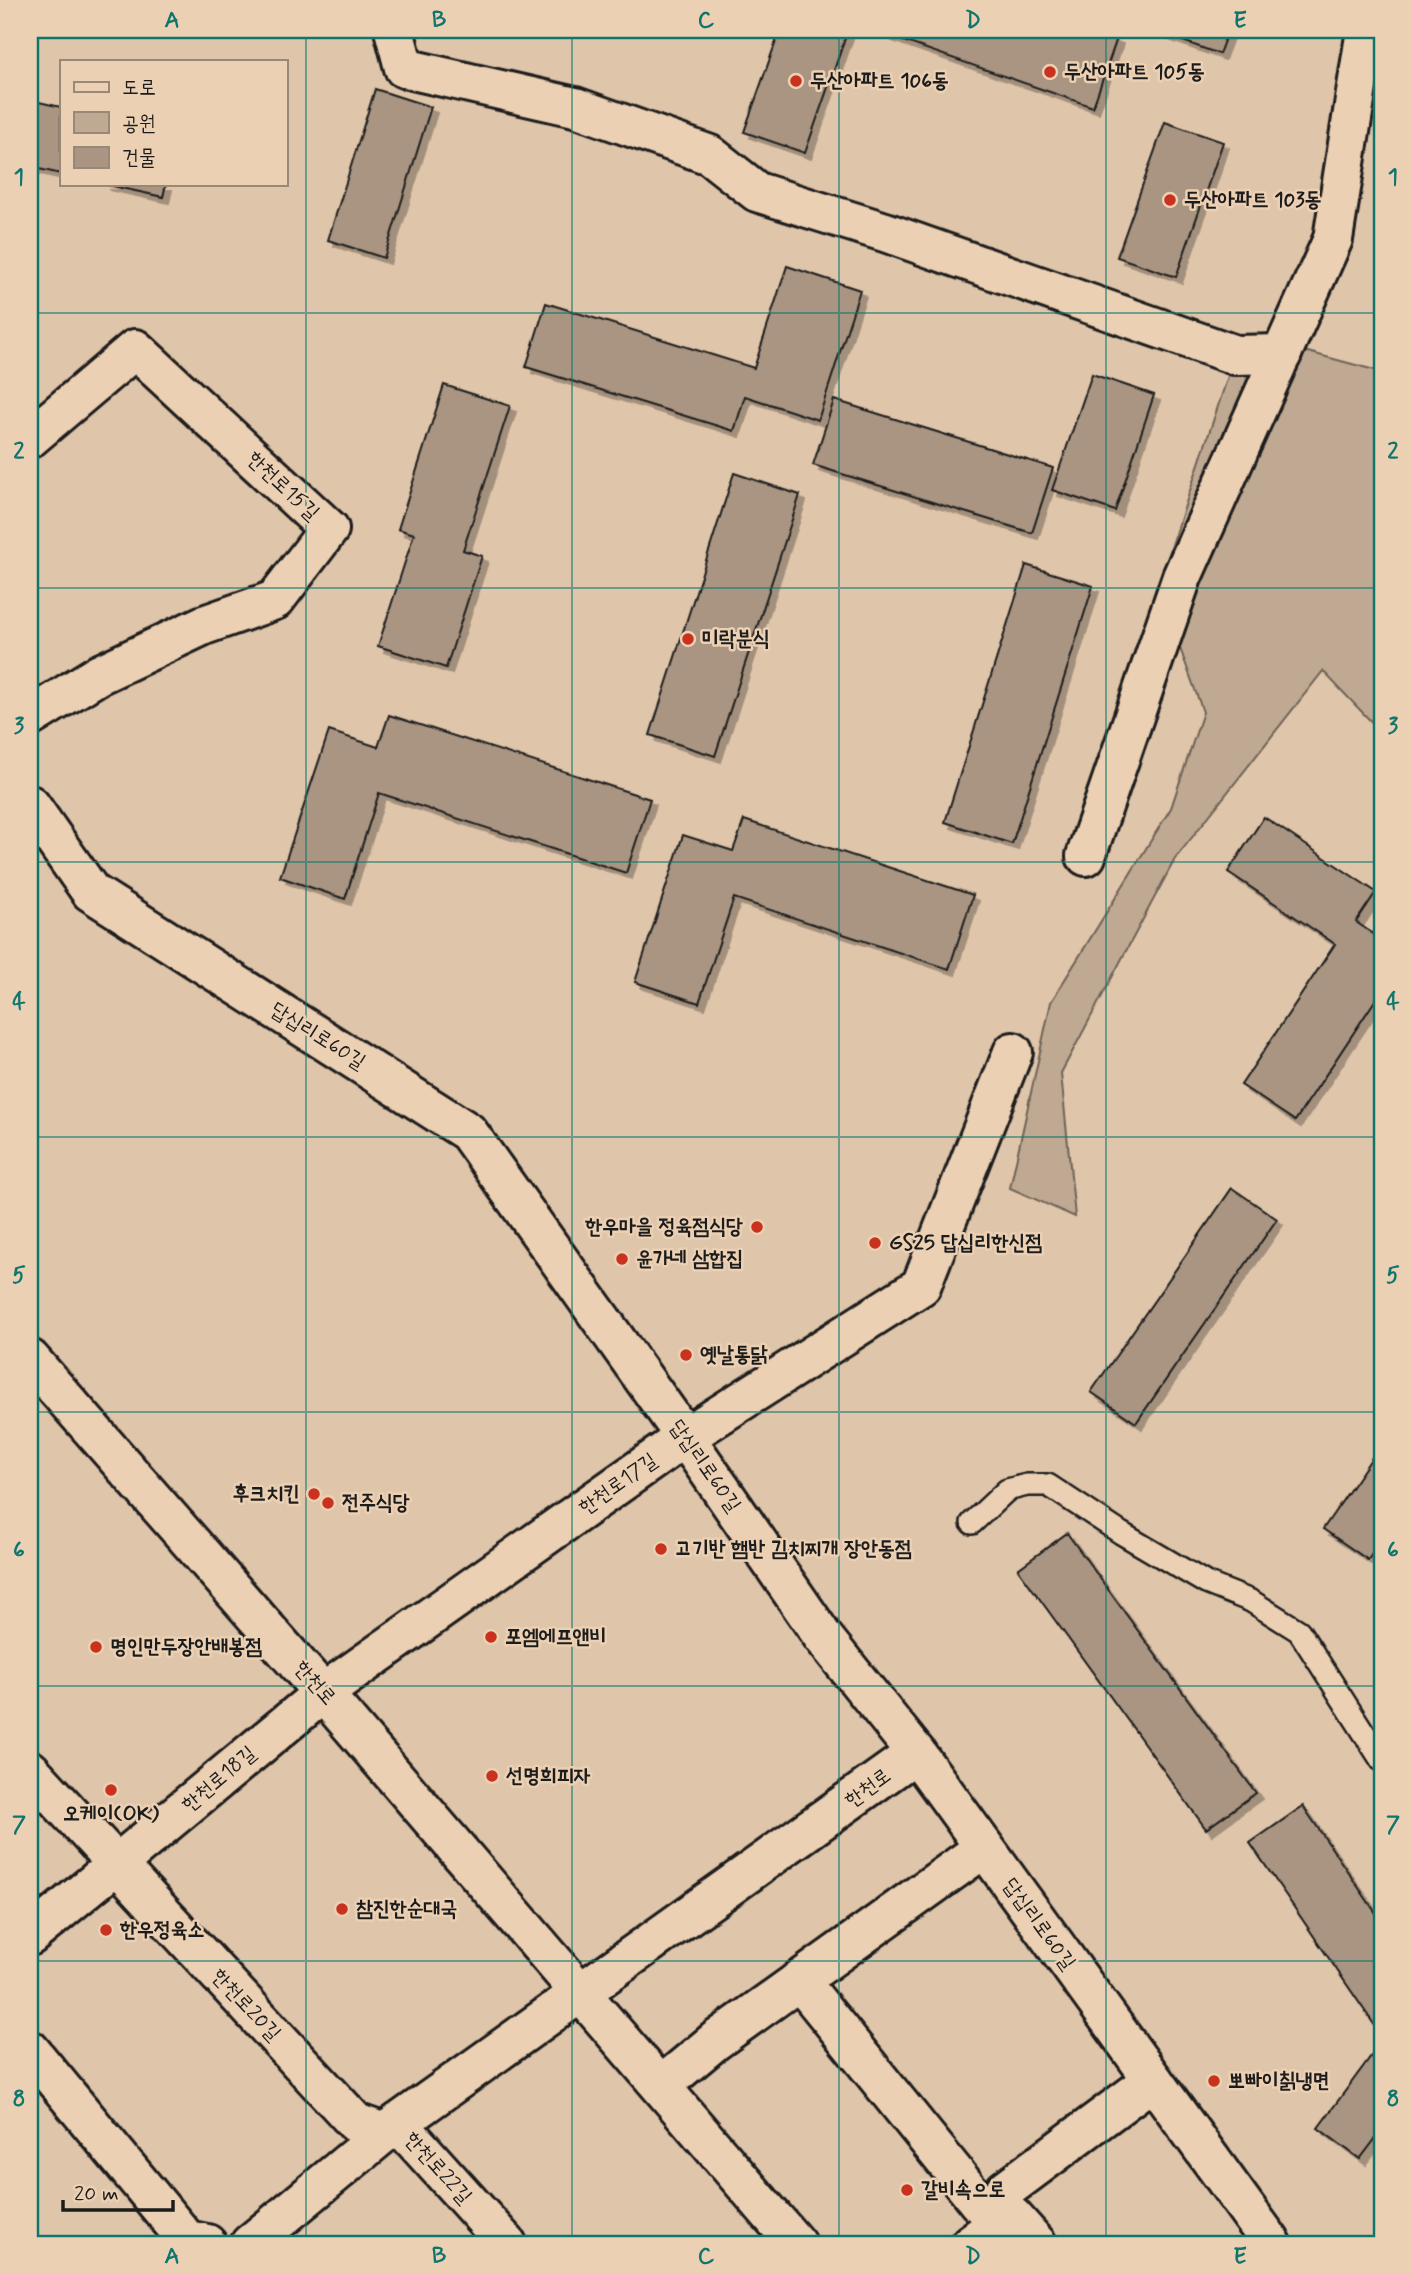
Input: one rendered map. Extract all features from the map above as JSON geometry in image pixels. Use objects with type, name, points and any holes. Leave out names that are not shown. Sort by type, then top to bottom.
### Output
[{"type":"street","points":[[394,30],[404,68],[575,107],[710,155],[757,192],[885,232],[1235,355],[1282,354]]},
{"type":"street","points":[[1086,856],[1182,577],[1333,239],[1366,30]]},
{"type":"street","name":"한천로15길","points":[[30,438],[135,349],[329,528],[275,600],[204,625],[110,670],[30,717]]},
{"type":"street","name":"답십리로60길","points":[[30,805],[91,892],[468,1132],[685,1437],[823,1637],[916,1753],[1272,2244]]},
{"type":"street","name":"한천로17길","points":[[323,1692],[685,1437],[921,1286],[1013,1052]]},
{"type":"street","name":"한천로","points":[[35,1374],[323,1692],[796,2244]]},
{"type":"street","name":"한천로18길","points":[[30,1936],[323,1692]]},
{"type":"street","name":"한천로","points":[[582,1994],[916,1753]]},
{"type":"street","points":[[30,1770],[115,1865]]},
{"type":"street","points":[[661,2086],[715,2041],[984,1849]]},
{"type":"street","name":"한천로20길","points":[[115,1865],[356,2123],[391,2128]]},
{"type":"street","points":[[799,1980],[979,2203],[1012,2216],[1037,2244]]},
{"type":"street","points":[[250,2244],[391,2128],[582,1994]]},
{"type":"street","points":[[30,2050],[192,2243]]},
{"type":"street","points":[[970,2244],[992,2228],[1005,2190],[1153,2080]]},
{"type":"street","name":"한천로22길","points":[[391,2128],[507,2244]]},
{"type":"lane","points":[[972,1523],[1007,1490],[1027,1485],[1048,1485],[1121,1533],[1206,1583],[1251,1601],[1299,1631],[1382,1761]]},
{"type":"green space","points":[[1304,351],[1382,372],[1382,733],[1323,671],[1175,859],[1061,1073],[1075,1217],[1010,1188],[1051,1002],[1171,808],[1203,712],[1158,587],[1235,355]]},
{"type":"building","name":"두산아파트 106동","points":[[780,30],[848,30],[805,153],[744,132]]},
{"type":"building","name":"두산아파트 105동","points":[[888,30],[1094,30],[1117,38],[1093,107],[886,35]]},
{"type":"building","points":[[1161,30],[1228,30],[1219,54],[1160,33]]},
{"type":"building","points":[[375,89],[431,107],[384,258],[328,240]]},
{"type":"building","points":[[30,100],[60,107],[60,174],[30,167]]},
{"type":"building","name":"두산아파트 103동","points":[[1165,122],[1223,142],[1176,277],[1117,257]]},
{"type":"building","points":[[112,186],[166,186],[163,197]]},
{"type":"building","points":[[787,266],[860,290],[818,420],[745,396],[734,431],[526,367],[546,303],[754,368]]},
{"type":"building","points":[[1092,374],[1154,395],[1115,511],[1052,490]]},
{"type":"building","points":[[444,385],[510,406],[463,550],[482,556],[446,668],[378,646],[414,534],[398,529]]},
{"type":"building","points":[[834,400],[1053,468],[1032,533],[813,465]]},
{"type":"building","points":[[734,473],[800,495],[715,756],[650,735]]},
{"type":"building","points":[[1026,565],[1093,586],[1012,844],[945,822]]},
{"type":"building","points":[[389,715],[650,799],[626,873],[379,793],[345,899],[280,877],[329,731],[378,747]]},
{"type":"building","points":[[1264,817],[1376,892],[1356,922],[1382,940],[1382,990],[1295,1121],[1241,1085],[1335,944],[1228,872]]},
{"type":"building","points":[[744,820],[973,895],[949,969],[734,898],[699,1003],[635,982],[683,835],[733,851]]},
{"type":"building","points":[[1232,1188],[1277,1219],[1136,1423],[1091,1392]]},
{"type":"building","points":[[1382,1443],[1382,1539],[1368,1560],[1323,1529]]},
{"type":"building","points":[[1067,1533],[1256,1793],[1206,1829],[1018,1569]]},
{"type":"building","points":[[1303,1806],[1382,1922],[1382,2036],[1250,1843]]},
{"type":"building","points":[[1374,2052],[1382,2058],[1382,2130],[1360,2159],[1318,2128]]},
{"type":"place","name":"두산아파트 105동","points":[[1050,72]]},
{"type":"place","name":"두산아파트 106동","points":[[796,81]]},
{"type":"place","name":"두산아파트 103동","points":[[1170,200]]},
{"type":"place","name":"미락분식","points":[[688,639]]},
{"type":"place","name":"한우마을 정육점식당","points":[[757,1227]]},
{"type":"place","name":"GS25 답십리한신점","points":[[875,1243]]},
{"type":"place","name":"윤가네 삼합집","points":[[622,1259]]},
{"type":"place","name":"옛날통닭","points":[[686,1355]]},
{"type":"place","name":"후크치킨","points":[[314,1494]]},
{"type":"place","name":"전주식당","points":[[328,1503]]},
{"type":"place","name":"고기반 햄반 김치찌개 장안동점","points":[[661,1549]]},
{"type":"place","name":"포엠에프앤비","points":[[491,1637]]},
{"type":"place","name":"명인만두장안배봉점","points":[[96,1647]]},
{"type":"place","name":"선명희피자","points":[[492,1776]]},
{"type":"place","name":"오케이(OK)","points":[[111,1790]]},
{"type":"place","name":"참진한순대국","points":[[342,1909]]},
{"type":"place","name":"한우정육소","points":[[106,1930]]},
{"type":"place","name":"뽀빠이칡냉면","points":[[1214,2081]]},
{"type":"place","name":"갈비속으로","points":[[907,2190]]}]
